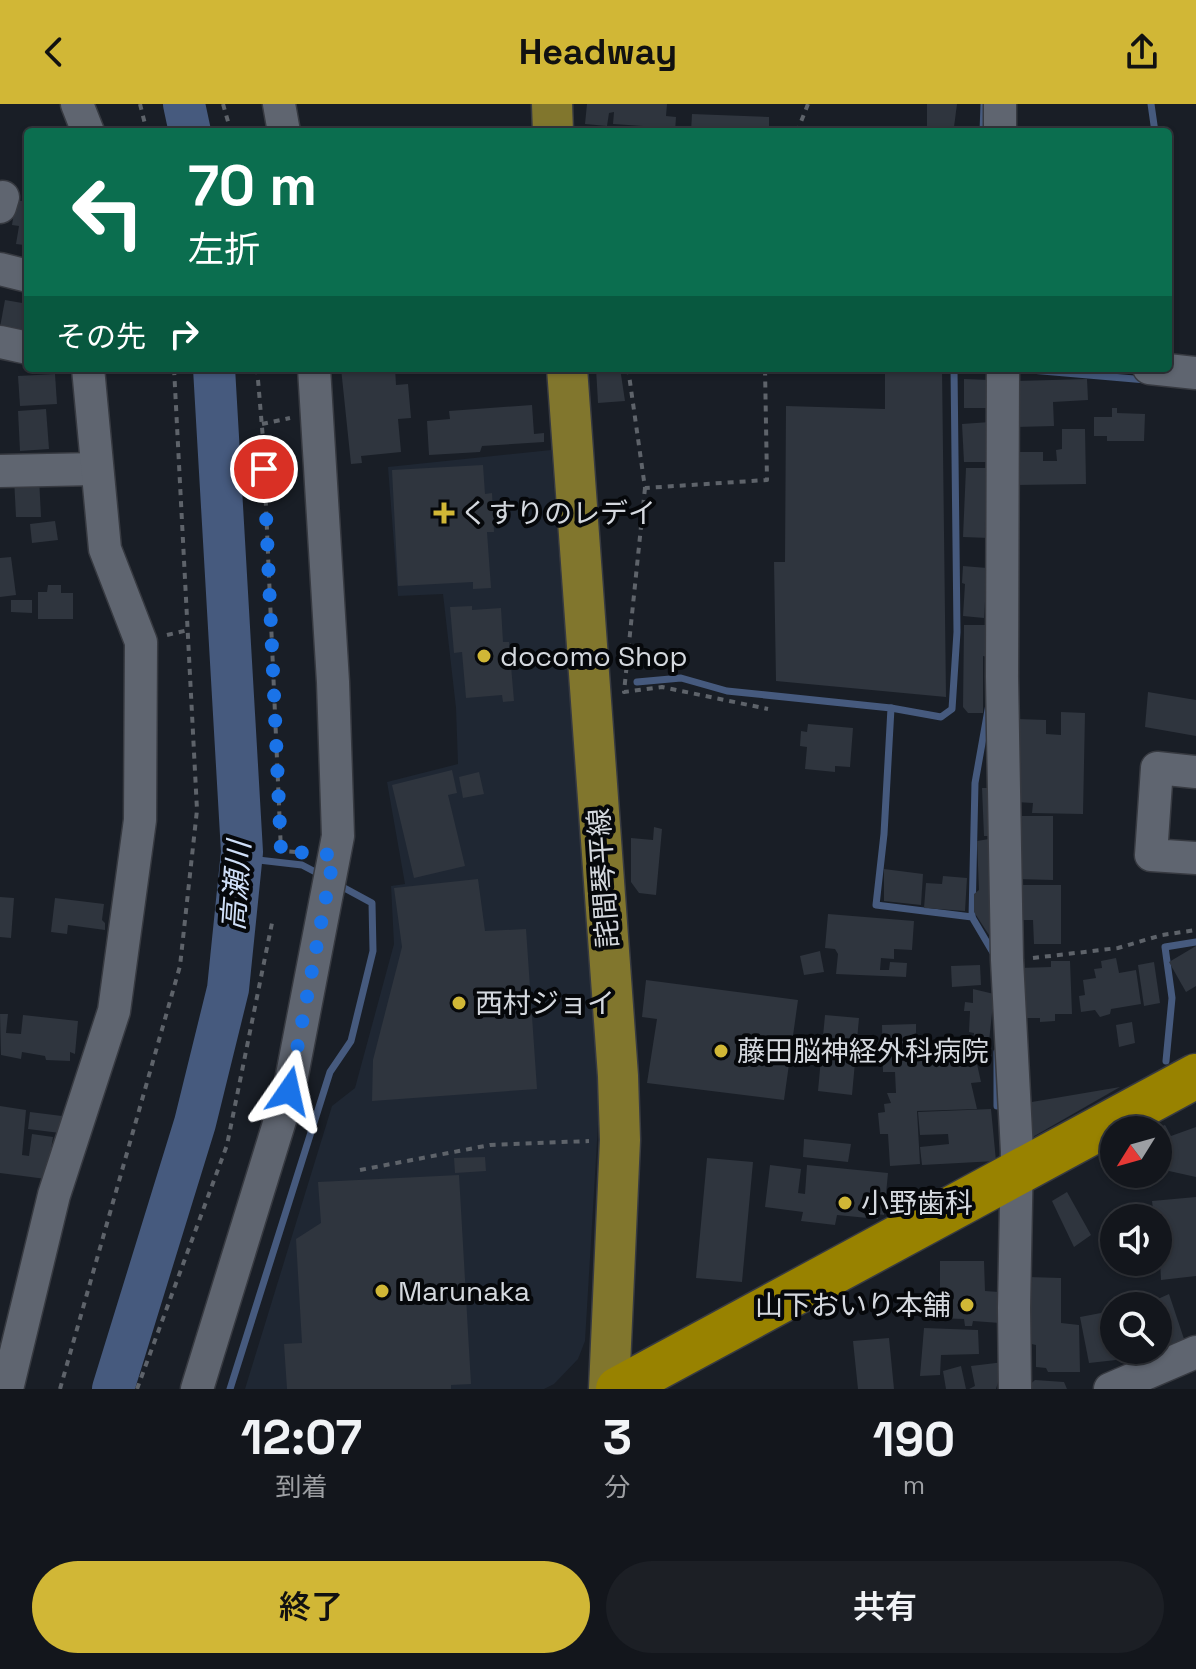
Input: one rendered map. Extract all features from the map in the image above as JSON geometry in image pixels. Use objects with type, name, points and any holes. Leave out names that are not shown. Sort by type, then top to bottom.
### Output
[{"type":"highway","points":[[618,1389],[1196,1076]]},
{"type":"main road","points":[[552,104],[553,128]]},
{"type":"main road","name":"詫間琴平線","points":[[567,372],[618,1076],[620,1140],[609,1389]]},
{"type":"street","points":[[77,104],[86,128]]},
{"type":"street","points":[[279,104],[283,128]]},
{"type":"street","points":[[1000,104],[1000,128]]},
{"type":"street","points":[[0,269],[24,275]]},
{"type":"street","points":[[0,342],[24,347]]},
{"type":"street","points":[[1172,370],[1196,373]]},
{"type":"street","points":[[7,1389],[54,1195],[114,1011],[140,820],[141,642],[105,549],[88,372]]},
{"type":"street","points":[[197,1389],[289,1091],[338,836],[333,682],[314,372]]},
{"type":"street","points":[[1003,372],[1002,677],[1007,960],[1017,1152],[1015,1389]]},
{"type":"street","points":[[0,471],[96,469]]},
{"type":"street","points":[[1196,772],[1157,768],[1151,855],[1196,858]]},
{"type":"street","points":[[1110,1389],[1196,1352]]},
{"type":"path","points":[[140,104],[146,128]]},
{"type":"path","points":[[223,104],[230,128]]},
{"type":"path","points":[[799,128],[808,104]]},
{"type":"path","points":[[257,372],[281,851],[334,855]]},
{"type":"path","points":[[629,372],[645,488],[624,692],[662,687],[768,709]]},
{"type":"path","points":[[645,488],[767,480],[765,372]]},
{"type":"path","points":[[137,1389],[227,1145],[272,923]]},
{"type":"path","points":[[1007,960],[1118,948],[1162,935],[1196,930]]},
{"type":"path","points":[[360,1170],[490,1145],[620,1140]]},
{"type":"shaded area","points":[[551,450],[562,594],[572,596],[601,1075],[585,1341],[578,1359],[554,1384],[544,1389],[245,1389],[332,1106],[355,1088],[394,944],[391,886],[405,884],[387,782],[458,764],[456,708],[443,594],[398,596],[388,467]]},
{"type":"building","points":[[587,104],[667,104],[666,116],[676,117],[675,128],[613,124],[614,112],[609,113],[607,126],[585,124]]},
{"type":"building","points":[[927,104],[957,104],[954,127],[927,128]]},
{"type":"building","points":[[692,114],[769,117],[769,128],[691,128]]},
{"type":"building","points":[[16,200],[24,201],[24,245],[16,244],[19,226],[12,225]]},
{"type":"building","points":[[5,300],[24,303],[24,331],[0,327]]},
{"type":"building","points":[[341,372],[395,372],[396,385],[408,384],[411,418],[398,419],[401,452],[361,456],[362,463],[351,464]]},
{"type":"building","points":[[596,372],[621,372],[625,401],[598,403]]},
{"type":"building","points":[[885,372],[942,372],[946,697],[776,681],[774,562],[785,562],[786,406],[885,409]]},
{"type":"building","points":[[55,374],[57,404],[20,406],[18,376]]},
{"type":"building","points":[[964,379],[990,380],[990,408],[964,408]]},
{"type":"building","points":[[1087,379],[1088,400],[1053,402],[1054,426],[1014,427],[1012,381]]},
{"type":"building","points":[[532,405],[534,434],[544,433],[544,442],[482,446],[480,452],[429,455],[427,421],[450,419],[449,411]]},
{"type":"building","points":[[1112,408],[1117,408],[1117,413],[1145,414],[1144,441],[1107,441],[1107,436],[1094,436],[1094,417],[1112,417]]},
{"type":"building","points":[[46,409],[49,449],[20,451],[18,411]]},
{"type":"building","points":[[990,422],[990,462],[964,462],[962,424]]},
{"type":"building","points":[[1062,429],[1085,429],[1086,484],[1015,485],[1015,452],[1043,452],[1043,461],[1057,461],[1056,450],[1062,449]]},
{"type":"building","name":"くすりのレデイ","points":[[483,465],[485,494],[492,493],[494,532],[487,532],[491,588],[473,589],[473,582],[398,586],[392,470]]},
{"type":"building","points":[[966,468],[991,468],[989,538],[963,537]]},
{"type":"building","points":[[39,477],[41,517],[16,517],[14,478]]},
{"type":"building","points":[[55,521],[58,540],[32,543],[30,524]]},
{"type":"building","points":[[11,557],[16,595],[0,597],[0,558]]},
{"type":"building","points":[[963,566],[987,568],[984,618],[963,616]]},
{"type":"building","points":[[48,585],[61,585],[61,593],[73,593],[73,619],[38,619],[38,592],[47,592]]},
{"type":"building","points":[[11,600],[32,600],[32,613],[11,612]]},
{"type":"building","points":[[472,606],[472,610],[501,608],[503,642],[509,642],[514,701],[503,702],[502,695],[466,698],[462,652],[454,653],[450,607]]},
{"type":"building","points":[[964,625],[986,625],[983,713],[968,713],[963,707]]},
{"type":"building","points":[[1148,692],[1196,700],[1196,736],[1145,727]]},
{"type":"building","points":[[1061,712],[1085,713],[1083,814],[1032,813],[1033,803],[1015,802],[1017,719],[1046,720],[1046,734],[1061,735]]},
{"type":"building","points":[[808,724],[853,728],[850,767],[835,766],[835,772],[805,769],[807,747],[800,746],[801,731],[807,732]]},
{"type":"building","points":[[452,770],[457,793],[448,795],[465,866],[414,878],[392,785]]},
{"type":"building","points":[[479,772],[484,794],[463,798],[459,777]]},
{"type":"building","points":[[982,788],[994,788],[996,836],[984,836]]},
{"type":"building","points":[[1018,816],[1053,816],[1053,880],[1017,879]]},
{"type":"building","points":[[654,827],[662,829],[656,895],[639,893],[631,882],[631,838],[653,840]]},
{"type":"building","points":[[995,838],[997,935],[989,935],[974,912],[974,894],[979,890],[977,841]]},
{"type":"building","points":[[884,869],[923,874],[921,905],[884,901]]},
{"type":"building","points":[[943,876],[967,878],[965,911],[924,908],[926,883],[942,884]]},
{"type":"building","name":"西村ジョイ","points":[[478,879],[485,931],[526,929],[537,1089],[372,1101],[373,1060],[402,947],[394,888]]},
{"type":"building","points":[[1022,885],[1061,885],[1061,944],[1034,944],[1033,920],[1022,920]]},
{"type":"building","points":[[0,897],[14,898],[11,938],[0,937]]},
{"type":"building","points":[[55,898],[104,904],[102,920],[105,930],[68,925],[67,934],[51,932]]},
{"type":"building","points":[[828,914],[914,921],[912,950],[894,949],[894,959],[881,958],[880,970],[889,970],[890,962],[907,963],[906,977],[836,974],[838,954],[835,949],[825,948]]},
{"type":"building","points":[[1196,946],[1196,986],[1186,992],[1169,962]]},
{"type":"building","points":[[820,951],[824,972],[804,975],[800,956]]},
{"type":"building","points":[[1116,958],[1119,973],[1136,970],[1141,1004],[1111,1009],[1110,1014],[1100,1017],[1095,1010],[1081,1012],[1079,996],[1085,995],[1083,980],[1096,978],[1094,969],[1102,968],[1101,961]]},
{"type":"building","points":[[1051,961],[1070,961],[1072,1014],[1055,1014],[1055,1021],[1021,1018],[1019,968],[1051,967]]},
{"type":"building","points":[[1154,962],[1160,1003],[1144,1006],[1138,965]]},
{"type":"building","points":[[980,965],[981,985],[952,987],[951,966]]},
{"type":"building","name":"藤田脳神経外科病院","points":[[646,980],[798,1000],[784,1100],[647,1083],[657,1019],[642,1017]]},
{"type":"building","points":[[973,989],[994,994],[988,1051],[973,1049],[974,1033],[969,1032],[970,1011],[964,1011],[965,1002],[973,1003]]},
{"type":"building","points":[[0,1014],[8,1014],[6,1033],[21,1034],[23,1015],[78,1021],[75,1054],[70,1052],[70,1061],[46,1060],[45,1056],[22,1052],[21,1059],[1,1055]]},
{"type":"building","points":[[825,1015],[859,1018],[852,1095],[818,1091]]},
{"type":"building","points":[[1132,1022],[1135,1043],[1119,1047],[1116,1025]]},
{"type":"building","points":[[916,1024],[916,1054],[975,1055],[981,1082],[971,1083],[977,1109],[917,1111],[920,1164],[890,1166],[888,1134],[880,1134],[878,1113],[885,1112],[884,1104],[891,1103],[887,1093],[896,1093],[895,1072],[883,1072],[882,1025]]},
{"type":"building","points":[[1120,1087],[1024,1142],[1020,1104]]},
{"type":"building","points":[[0,1106],[26,1110],[22,1155],[29,1156],[32,1134],[53,1137],[46,1179],[0,1173]]},
{"type":"building","points":[[991,1109],[996,1161],[922,1165],[920,1147],[949,1144],[948,1134],[920,1135],[918,1112]]},
{"type":"building","points":[[30,1112],[62,1116],[60,1133],[28,1129]]},
{"type":"building","points":[[1196,1127],[1196,1177],[1172,1172],[1172,1136]]},
{"type":"building","points":[[804,1139],[851,1144],[848,1162],[803,1157]]},
{"type":"building","points":[[485,1157],[486,1171],[455,1173],[454,1158]]},
{"type":"building","points":[[707,1158],[753,1162],[742,1282],[696,1278]]},
{"type":"building","name":"小野歯科","points":[[770,1165],[801,1169],[798,1193],[805,1194],[807,1165],[888,1173],[884,1215],[878,1214],[878,1219],[837,1215],[835,1225],[801,1221],[803,1212],[765,1207]]},
{"type":"building","name":"Marunaka","points":[[459,1175],[471,1384],[451,1385],[451,1389],[287,1389],[284,1344],[302,1343],[296,1239],[321,1223],[318,1182]]},
{"type":"building","points":[[1067,1192],[1091,1235],[1074,1247],[1052,1201]]},
{"type":"building","points":[[1196,1197],[1196,1276],[1161,1280],[1161,1276],[1172,1276],[1172,1204],[1152,1204],[1152,1201]]},
{"type":"building","name":"山下おいり本舗","points":[[940,1261],[984,1261],[985,1291],[999,1292],[1000,1323],[973,1321],[972,1326],[965,1326],[964,1319],[935,1318],[934,1291],[940,1291]]},
{"type":"building","points":[[1028,1277],[1061,1278],[1061,1323],[1079,1325],[1080,1372],[1048,1372],[1046,1368],[1036,1367],[1036,1345],[1027,1343]]},
{"type":"building","points":[[1172,1303],[1185,1342],[1172,1348]]},
{"type":"building","points":[[1100,1313],[1100,1362],[1089,1363],[1080,1317]]},
{"type":"building","points":[[924,1328],[978,1330],[979,1354],[941,1355],[940,1375],[920,1376]]},
{"type":"building","points":[[889,1338],[894,1389],[858,1389],[853,1341]]},
{"type":"building","points":[[1004,1362],[996,1389],[969,1389],[975,1386],[971,1366]]},
{"type":"building","points":[[961,1366],[966,1389],[946,1389],[943,1371]]},
{"type":"building","points":[[1035,1380],[1064,1382],[1067,1389],[1025,1389]]},
{"type":"waterway","name":"高瀬川","points":[[184,104],[189,128]]},
{"type":"waterway","points":[[983,128],[984,104]]},
{"type":"waterway","points":[[1151,104],[1154,128]]},
{"type":"waterway","name":"高瀬川","points":[[113,1389],[195,1123],[228,989],[242,852],[214,372]]},
{"type":"waterway","points":[[891,708],[941,717],[952,709],[957,632],[954,372]]},
{"type":"waterway","points":[[1054,372],[1146,380]]},
{"type":"waterway","points":[[637,682],[681,678],[727,691],[891,708],[884,834],[876,905],[972,917],[995,956]]},
{"type":"waterway","points":[[972,917],[975,783],[989,704]]},
{"type":"waterway","points":[[241,858],[302,865],[323,876]]},
{"type":"waterway","points":[[230,1389],[330,1072],[351,1041],[373,951],[372,903],[337,884]]},
{"type":"waterway","points":[[1166,1061],[1172,998],[1165,947],[1196,942]]},
{"type":"waterway","points":[[997,1052],[997,1106]]},
{"type":"place","name":"くすりのレデイ","points":[[444,513]]},
{"type":"place","name":"docomo Shop","points":[[484,656]]},
{"type":"place","name":"西村ジョイ","points":[[459,1003]]},
{"type":"place","name":"藤田脳神経外科病院","points":[[721,1051]]},
{"type":"place","name":"小野歯科","points":[[845,1203]]},
{"type":"place","name":"Marunaka","points":[[382,1291]]},
{"type":"place","name":"山下おいり本舗","points":[[967,1305]]},
{"type":"route","points":[[264,469],[281,851],[334,855],[289,1091]]}]
